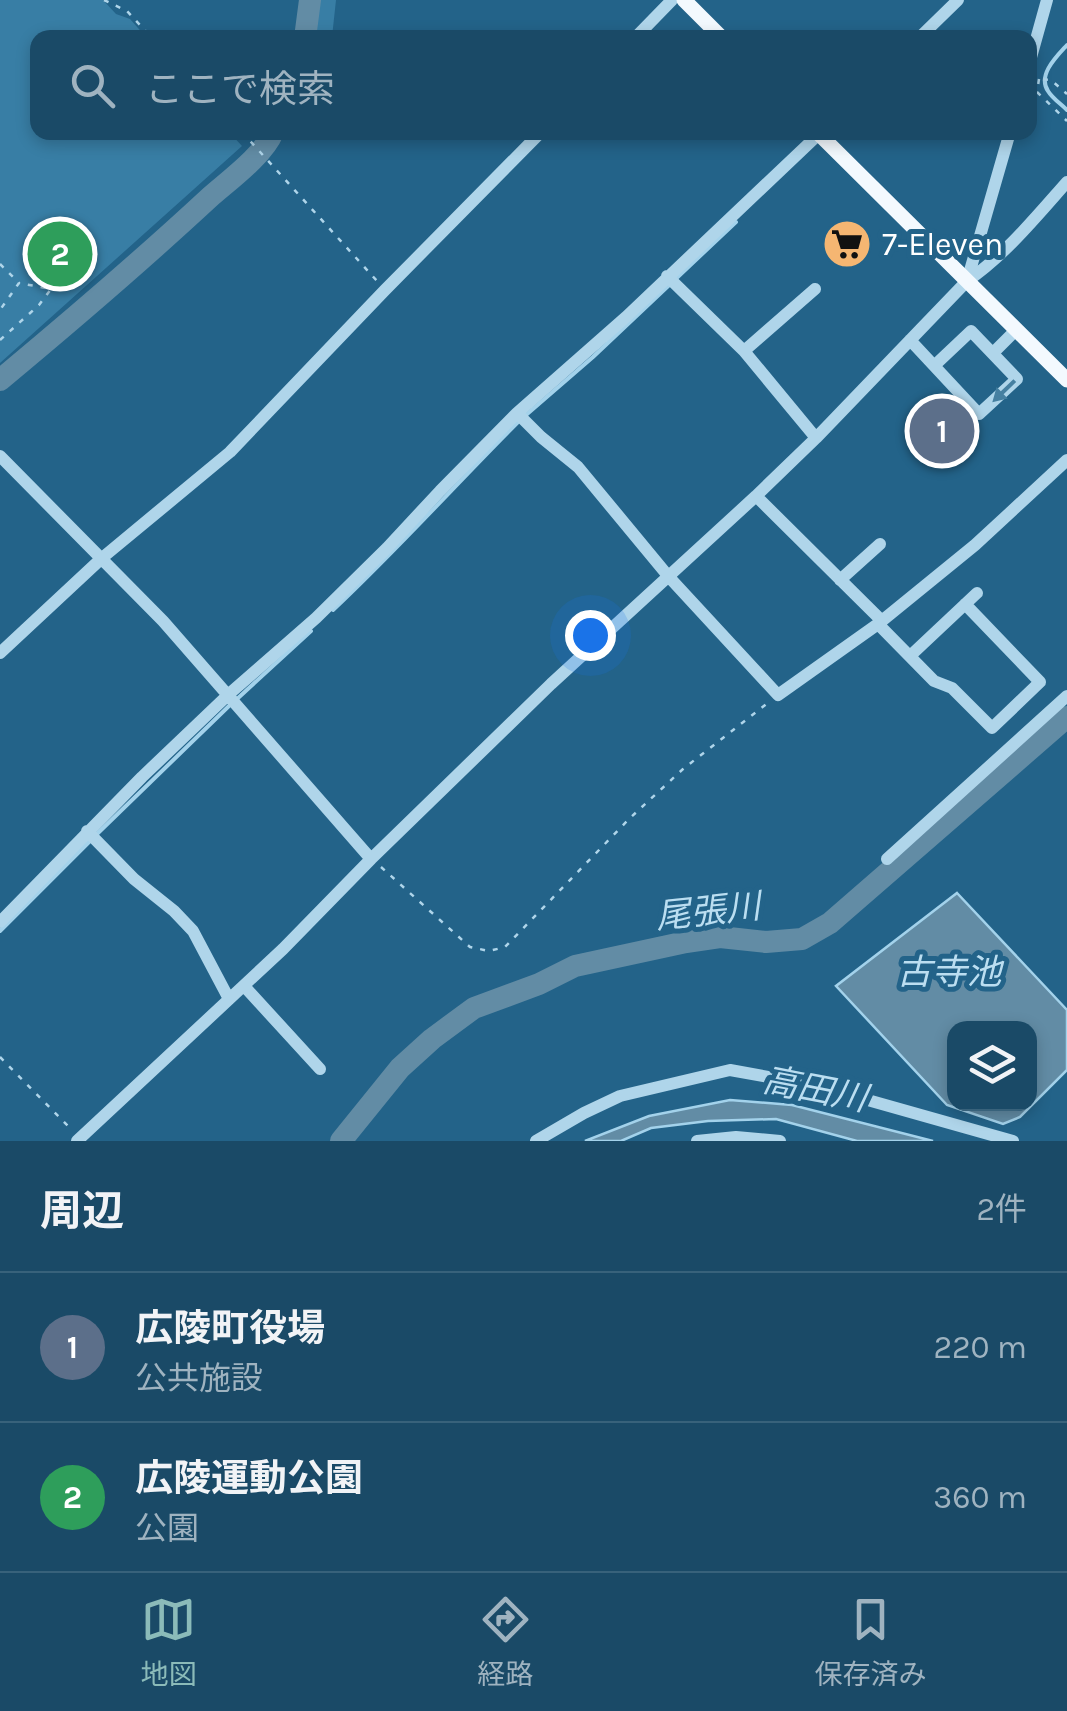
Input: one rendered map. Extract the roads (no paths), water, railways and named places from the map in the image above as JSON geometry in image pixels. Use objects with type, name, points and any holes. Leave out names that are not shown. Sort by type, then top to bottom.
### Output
[{"type":"main road","points":[[684,0],[714,30]]},
{"type":"main road","points":[[826,140],[1067,380]]},
{"type":"street","points":[[643,30],[672,0]]},
{"type":"street","points":[[927,30],[958,0]]},
{"type":"street","points":[[1037,36],[1047,0]]},
{"type":"street","points":[[0,653],[102,558],[230,452],[533,140]]},
{"type":"street","points":[[0,922],[87,831],[229,694],[316,618],[626,317],[671,280],[812,140]]},
{"type":"street","points":[[968,281],[1008,140]]},
{"type":"street","points":[[82,1137],[244,986],[551,684],[756,496],[968,281],[1065,189]]},
{"type":"street","points":[[671,280],[744,352],[816,438]]},
{"type":"street","points":[[744,352],[815,290]]},
{"type":"street","points":[[993,353],[1017,329]]},
{"type":"street","points":[[910,340],[979,414],[1017,379],[971,331],[935,365]]},
{"type":"street","points":[[522,418],[578,468],[669,577],[778,695],[880,623],[975,545],[1067,460]]},
{"type":"street","points":[[0,456],[164,621],[372,859]]},
{"type":"street","points":[[756,496],[934,681],[952,688],[992,728],[1040,682],[966,604]]},
{"type":"street","points":[[840,580],[880,544]]},
{"type":"street","points":[[910,656],[977,593]]},
{"type":"street","points":[[886,859],[1067,696]]},
{"type":"street","points":[[87,831],[193,931],[230,999]]},
{"type":"street","points":[[244,986],[320,1069]]},
{"type":"street","points":[[536,1141],[620,1096],[730,1070],[818,1086],[1013,1141]]},
{"type":"street","points":[[82,1137],[99,1141]]},
{"type":"street","points":[[697,1141],[736,1137],[780,1141]]},
{"type":"water","name":"古寺池","points":[[957,893],[1067,1010],[1067,1070],[1037,1100],[1037,1021],[947,1021],[947,1105],[836,986]]},
{"type":"water","points":[[730,1100],[792,1105],[933,1141],[857,1141],[776,1119],[708,1121],[651,1128],[621,1141],[585,1141],[649,1116]]},
{"type":"water","name":"古寺池","points":[[965,1111],[1026,1111],[1003,1124]]},
{"type":"waterway","points":[[306,30],[310,0]]},
{"type":"waterway","points":[[1067,45],[1045,79],[1050,94],[1067,110]]},
{"type":"waterway","points":[[0,380],[244,168],[269,140]]},
{"type":"waterway","points":[[526,415],[736,222]]},
{"type":"waterway","points":[[333,610],[519,421]]},
{"type":"waterway","points":[[237,699],[311,631]]},
{"type":"waterway","points":[[97,834],[230,705]]},
{"type":"waterway","name":"尾張川","points":[[341,1141],[400,1068],[474,1008],[575,966],[720,937],[766,942],[802,939],[830,923],[1067,717]]},
{"type":"waterway","points":[[0,931],[90,841]]},
{"type":"place","name":"7-Eleven","points":[[847,244]]},
{"type":"place","name":"広陵運動公園","points":[[60,254]]},
{"type":"place","name":"広陵町役場","points":[[942,431]]},
{"type":"water label","name":"高田川","points":[[815,1089]]}]
